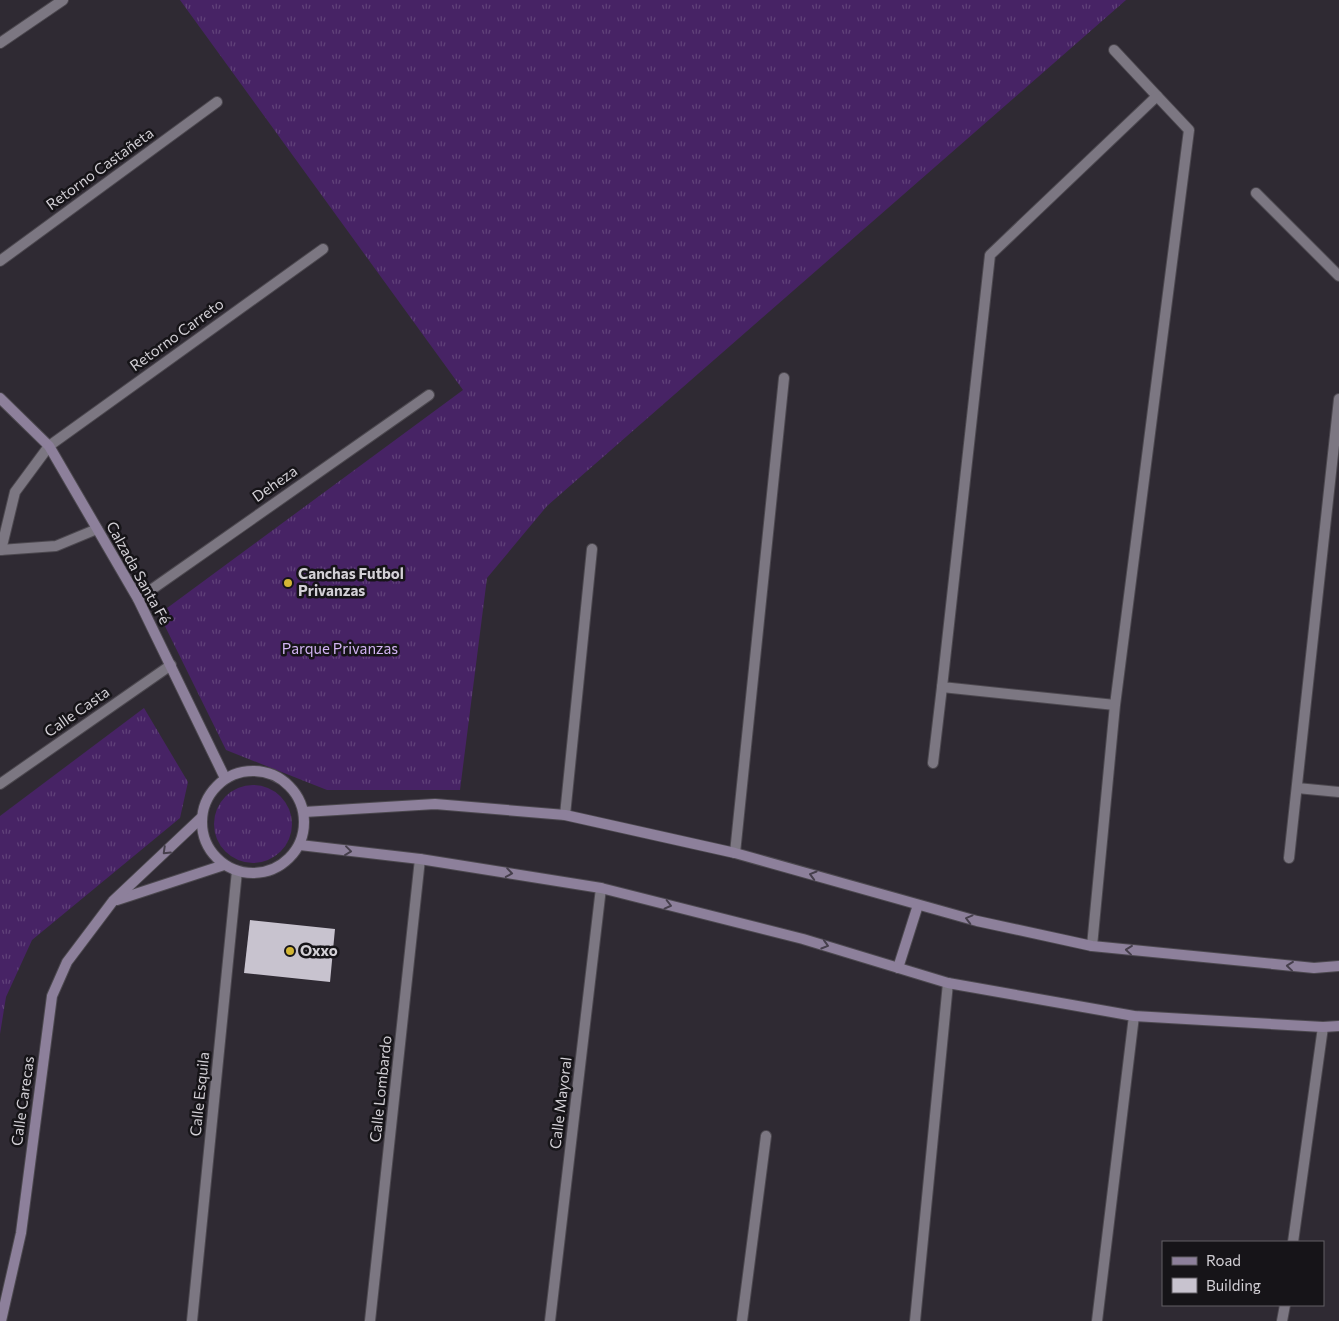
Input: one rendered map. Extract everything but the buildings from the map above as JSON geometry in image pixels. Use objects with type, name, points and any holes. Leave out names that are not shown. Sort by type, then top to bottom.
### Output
[{"type":"street","points":[[0,43],[63,0]]},
{"type":"street","points":[[1092,946],[1115,705],[1189,130],[1114,50]]},
{"type":"street","points":[[933,763],[990,255],[1157,96]]},
{"type":"street","name":"Retorno Castañeta","points":[[0,261],[217,102]]},
{"type":"street","points":[[1256,194],[1339,276]]},
{"type":"street","name":"Retorno Carreto","points":[[1,550],[15,492],[49,446],[323,249]]},
{"type":"street","points":[[735,853],[784,378]]},
{"type":"street","name":"Deheza","points":[[138,599],[429,395]]},
{"type":"street","name":"Calzada Santa Fé","points":[[0,398],[49,446],[138,599],[225,778]]},
{"type":"street","points":[[1289,858],[1339,399]]},
{"type":"street","points":[[1,550],[56,546],[97,529]]},
{"type":"street","points":[[565,815],[592,549]]},
{"type":"street","name":"Calle Casta","points":[[0,784],[171,665]]},
{"type":"street","points":[[942,687],[1115,705]]},
{"type":"street","points":[[257,771],[274,775],[288,784],[298,796],[304,812],[304,829],[300,845],[290,859],[278,867],[252,874],[237,871],[224,865],[206,844],[202,831],[201,818],[204,804],[213,789],[225,778],[241,772],[257,771]]},
{"type":"street","points":[[1297,788],[1339,792]]},
{"type":"street","points":[[304,812],[435,804],[565,815],[735,853],[977,921],[1092,946],[1314,968],[1339,966]]},
{"type":"street","name":"Calle Carecas","points":[[1,1321],[21,1233],[52,996],[67,962],[113,901],[201,818]]},
{"type":"street","points":[[300,845],[420,859],[601,888],[803,938],[948,983],[1134,1016],[1322,1027],[1339,1026]]},
{"type":"street","name":"Calle Lombardo","points":[[370,1321],[420,859]]},
{"type":"street","points":[[113,901],[224,865]]},
{"type":"street","name":"Calle Esquila","points":[[192,1321],[237,871]]},
{"type":"street","name":"Calle Mayoral","points":[[550,1321],[601,888]]},
{"type":"street","points":[[898,968],[918,905]]},
{"type":"street","points":[[914,1321],[948,983]]},
{"type":"street","points":[[1097,1321],[1134,1016]]},
{"type":"street","points":[[1293,1241],[1322,1027]]},
{"type":"street","points":[[742,1321],[766,1136]]},
{"type":"street","points":[[1282,1321],[1285,1306]]},
{"type":"green space","name":"Parque Privanzas","points":[[180,0],[1126,0],[547,506],[487,578],[460,790],[327,790],[226,750],[159,614],[463,390]]},
{"type":"green space","points":[[144,708],[188,782],[180,818],[32,940],[6,997],[0,1034],[0,816]]},
{"type":"green space","points":[[253,785],[268,788],[285,802],[289,809],[292,824],[289,839],[275,856],[268,860],[253,863],[238,860],[221,846],[217,839],[214,824],[217,809],[231,792],[238,788]]},
{"type":"place","name":"Canchas Futbol Privanzas","points":[[288,583]]},
{"type":"place","name":"Oxxo","points":[[290,951]]}]
